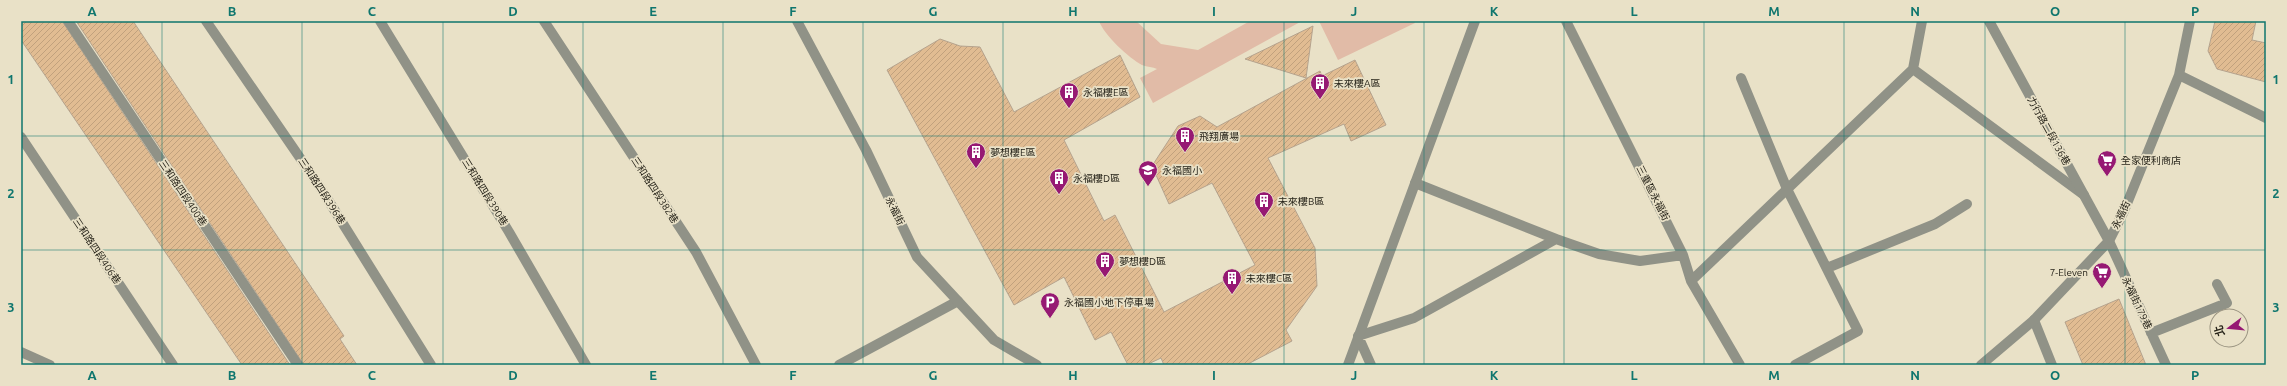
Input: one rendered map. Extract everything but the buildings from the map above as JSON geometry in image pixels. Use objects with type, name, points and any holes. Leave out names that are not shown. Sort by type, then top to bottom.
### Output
[{"type":"street","name":"三和路四段400巷","points":[[68,21],[298,365]]},
{"type":"street","name":"三和路四段396巷","points":[[206,21],[320,187],[431,365]]},
{"type":"street","name":"三和路四段390巷","points":[[380,21],[509,232],[586,365]]},
{"type":"street","name":"三和路四段382巷","points":[[544,21],[696,252],[756,365]]},
{"type":"street","points":[[1348,365],[1475,21]]},
{"type":"street","name":"三重區永福街","points":[[1566,21],[1683,254],[1691,281],[1740,365]]},
{"type":"street","points":[[1691,281],[1913,70],[1922,21]]},
{"type":"street","name":"力行路二段136巷","points":[[1989,21],[2109,241]]},
{"type":"street","name":"永福街","points":[[1981,365],[2034,320],[2109,241],[2124,211],[2179,75],[2190,21]]},
{"type":"street","name":"永福街","points":[[801,22],[866,150],[917,257],[994,340],[1037,365]]},
{"type":"street","points":[[1913,70],[2084,195]]},
{"type":"street","points":[[2179,75],[2266,118]]},
{"type":"street","points":[[1741,78],[1787,189],[1858,331],[1795,365]]},
{"type":"street","name":"三和路四段406巷","points":[[21,137],[173,365]]},
{"type":"street","points":[[1415,183],[1556,239],[1599,254],[1640,261],[1683,254]]},
{"type":"street","points":[[1827,268],[1935,224],[1967,204]]},
{"type":"street","points":[[1358,336],[1414,318],[1556,239]]},
{"type":"street","name":"永福街179巷","points":[[2109,241],[2166,365]]},
{"type":"street","points":[[2151,333],[2227,303],[2217,284]]},
{"type":"street","points":[[839,365],[958,301]]},
{"type":"street","points":[[2034,320],[2052,365]]},
{"type":"street","points":[[1358,336],[1371,365]]},
{"type":"street","points":[[21,352],[50,365]]},
{"type":"shaded area","points":[[1099,21],[1136,21],[1161,44],[1198,50],[1250,21],[1302,21],[1153,103],[1140,78],[1157,69],[1142,65],[1130,57],[1111,39]]},
{"type":"shaded area","points":[[1319,21],[1414,21],[1415,23],[1338,60]]},
{"type":"place","name":"未來樓A區","points":[[1320,100]]},
{"type":"place","name":"永福樓E區","points":[[1069,109]]},
{"type":"place","name":"飛翔廣場","points":[[1185,153]]},
{"type":"place","name":"夢想樓E區","points":[[976,169]]},
{"type":"place","name":"全家便利商店","points":[[2107,177]]},
{"type":"place","name":"永福國小","points":[[1148,187]]},
{"type":"place","name":"永福樓D區","points":[[1059,195]]},
{"type":"place","name":"未來樓B區","points":[[1264,218]]},
{"type":"place","name":"夢想樓D區","points":[[1105,278]]},
{"type":"place","name":"7-Eleven","points":[[2102,289]]},
{"type":"place","name":"未來樓C區","points":[[1232,295]]},
{"type":"place","name":"永福國小地下停車場","points":[[1050,319]]}]
